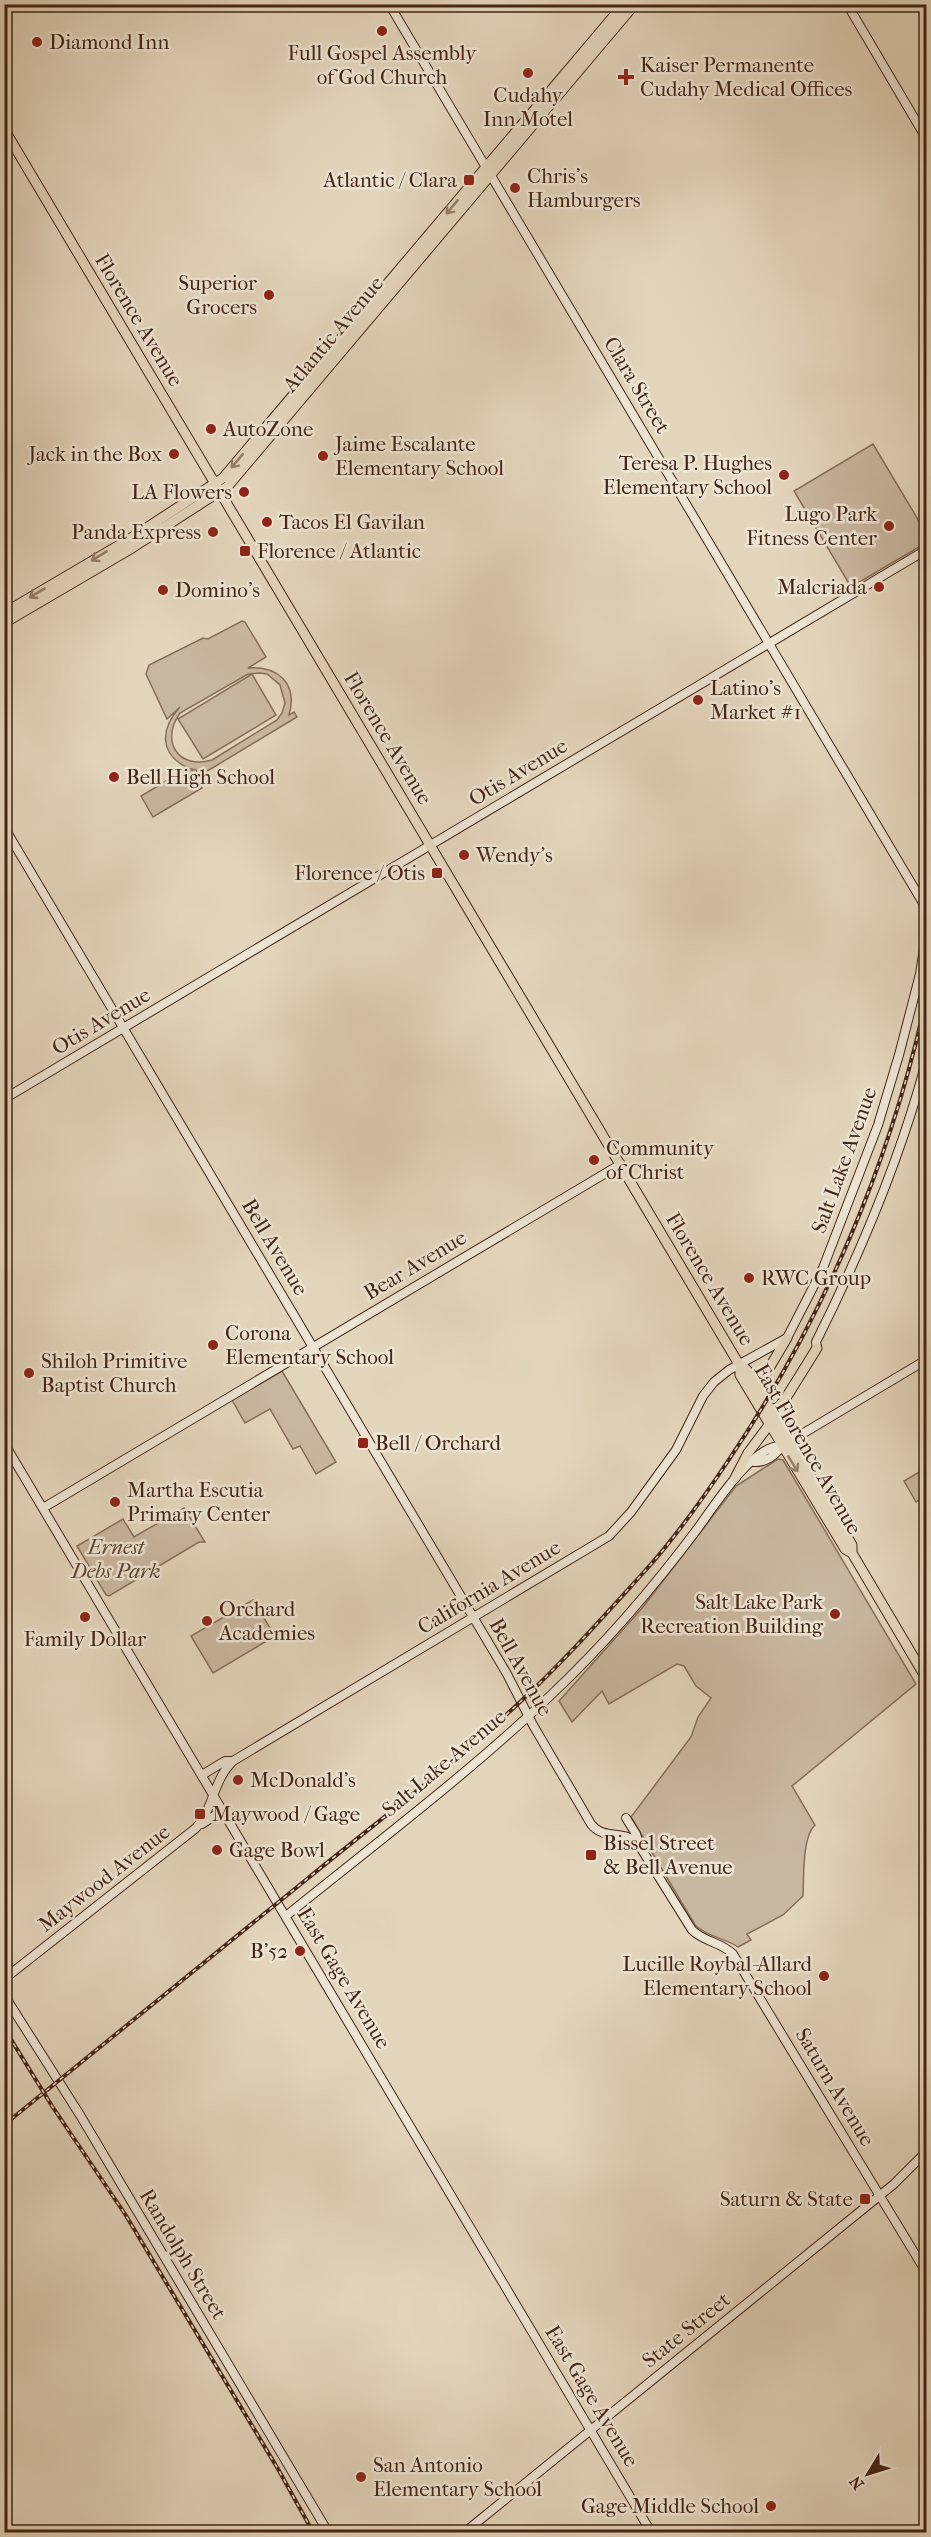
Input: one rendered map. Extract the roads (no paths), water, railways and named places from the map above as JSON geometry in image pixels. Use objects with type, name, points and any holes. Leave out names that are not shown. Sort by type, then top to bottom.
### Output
[{"type":"main road","name":"Atlantic Avenue","points":[[4,623],[132,548],[218,488],[230,470],[624,4]]},
{"type":"main road","name":"Atlantic Avenue","points":[[4,613],[218,488],[228,486],[635,4]]},
{"type":"main road","name":"Florence Avenue","points":[[4,129],[740,1365]]},
{"type":"main road","points":[[758,1387],[787,1338]]},
{"type":"main road","points":[[773,1412],[784,1401],[817,1348]]},
{"type":"main road","name":"East Florence Avenue","points":[[740,1365],[748,1371],[773,1412],[786,1444]]},
{"type":"main road","name":"East Florence Avenue","points":[[740,1365],[740,1375],[769,1425],[786,1444],[852,1545],[852,1553],[927,1678]]},
{"type":"main road","points":[[735,1478],[748,1453],[769,1425]]},
{"type":"street","name":"Clara Street","points":[[389,4],[927,908]]},
{"type":"street","points":[[847,4],[927,138]]},
{"type":"street","name":"Otis Avenue","points":[[4,1099],[927,550]]},
{"type":"street","name":"Bell Avenue","points":[[4,827],[516,1690],[528,1716],[591,1824],[599,1833],[630,1837],[639,1845]]},
{"type":"street","name":"Salt Lake Avenue","points":[[787,1338],[823,1268],[874,1136],[899,1055],[927,934]]},
{"type":"street","points":[[817,1348],[816,1342],[852,1268],[886,1186],[927,1062]]},
{"type":"street","name":"Bear Avenue","points":[[43,1508],[621,1164]]},
{"type":"street","points":[[740,1365],[787,1338]]},
{"type":"street","points":[[786,1444],[927,1360]]},
{"type":"street","name":"California Avenue","points":[[213,1794],[219,1778],[233,1761],[614,1532],[676,1450],[708,1389],[722,1375],[740,1365]]},
{"type":"street","name":"East Gage Avenue","points":[[4,1443],[651,2532]]},
{"type":"street","name":"Salt Lake Avenue","points":[[286,1916],[471,1766],[528,1716],[571,1675],[633,1608],[688,1541],[735,1478],[754,1462],[761,1463],[786,1444]]},
{"type":"street","points":[[202,1775],[225,1761],[233,1761]]},
{"type":"street","name":"Maywood Avenue","points":[[4,1979],[196,1828],[206,1816],[213,1794]]},
{"type":"street","points":[[196,1828],[223,1810]]},
{"type":"street","name":"Saturn Avenue","points":[[626,1818],[636,1834],[639,1845],[692,1930],[702,1938],[722,1945],[736,1959],[927,2272]]},
{"type":"street","name":"Randolph Street","points":[[4,1995],[80,2115],[328,2532]]},
{"type":"street","name":"State Street","points":[[465,2532],[879,2196],[927,2152]]},
{"type":"railway","points":[[4,2125],[495,1725],[568,1654],[667,1545],[710,1487],[764,1405],[824,1295],[850,1238],[894,1120],[926,999]]},
{"type":"railway","points":[[4,2028],[52,2106],[125,2214],[278,2469],[313,2532]]},
{"type":"place","name":"Full Gospel Assembly of God Church","points":[[382,31]]},
{"type":"place","name":"Diamond Inn","points":[[37,42]]},
{"type":"place","name":"Cudahy Inn Motel","points":[[528,73]]},
{"type":"place","name":"Kaiser Permanente Cudahy Medical Offices","points":[[626,77]]},
{"type":"place","name":"Atlantic / Clara","points":[[469,180]]},
{"type":"place","name":"Chris's Hamburgers","points":[[515,188]]},
{"type":"place","name":"Superior Grocers","points":[[269,295]]},
{"type":"place","name":"AutoZone","points":[[211,429]]},
{"type":"place","name":"Jack in the Box","points":[[174,454]]},
{"type":"place","name":"Jaime Escalante Elementary School","points":[[323,456]]},
{"type":"place","name":"Teresa P. Hughes Elementary School","points":[[784,475]]},
{"type":"place","name":"LA Flowers","points":[[244,492]]},
{"type":"place","name":"Tacos El Gavilan","points":[[267,522]]},
{"type":"place","name":"Lugo Park Fitness Center","points":[[889,526]]},
{"type":"place","name":"Panda Express","points":[[213,532]]},
{"type":"place","name":"Florence / Atlantic","points":[[245,551]]},
{"type":"place","name":"Malcriada","points":[[879,587]]},
{"type":"place","name":"Domino's","points":[[163,590]]},
{"type":"place","name":"Latino's Market #1","points":[[698,700]]},
{"type":"place","name":"Bell High School","points":[[114,777]]},
{"type":"place","name":"Wendy's","points":[[464,855]]},
{"type":"place","name":"Florence / Otis","points":[[437,873]]},
{"type":"place","name":"Community of Christ","points":[[594,1160]]},
{"type":"place","name":"RWC Group","points":[[749,1278]]},
{"type":"place","name":"Corona Elementary School","points":[[213,1345]]},
{"type":"place","name":"Shiloh Primitive Baptist Church","points":[[29,1373]]},
{"type":"place","name":"Bell / Orchard","points":[[363,1443]]},
{"type":"place","name":"Martha Escutia Primary Center","points":[[115,1502]]},
{"type":"place","name":"Salt Lake Park Recreation Building","points":[[835,1614]]},
{"type":"place","name":"Family Dollar","points":[[85,1617]]},
{"type":"place","name":"Orchard Academies","points":[[207,1621]]},
{"type":"place","name":"McDonald's","points":[[238,1780]]},
{"type":"place","name":"Maywood / Gage","points":[[200,1814]]},
{"type":"place","name":"Gage Bowl","points":[[217,1850]]},
{"type":"place","name":"Bissel Street & Bell Avenue","points":[[591,1855]]},
{"type":"place","name":"B'52","points":[[300,1951]]},
{"type":"place","name":"Lucille Roybal-Allard Elementary School","points":[[824,1976]]},
{"type":"place","name":"Saturn & State","points":[[865,2199]]},
{"type":"place","name":"San Antonio Elementary School","points":[[361,2477]]},
{"type":"place","name":"Gage Middle School","points":[[771,2506]]},
{"type":"park label","name":"Ernest Debs Park","points":[[116,1559]]}]
